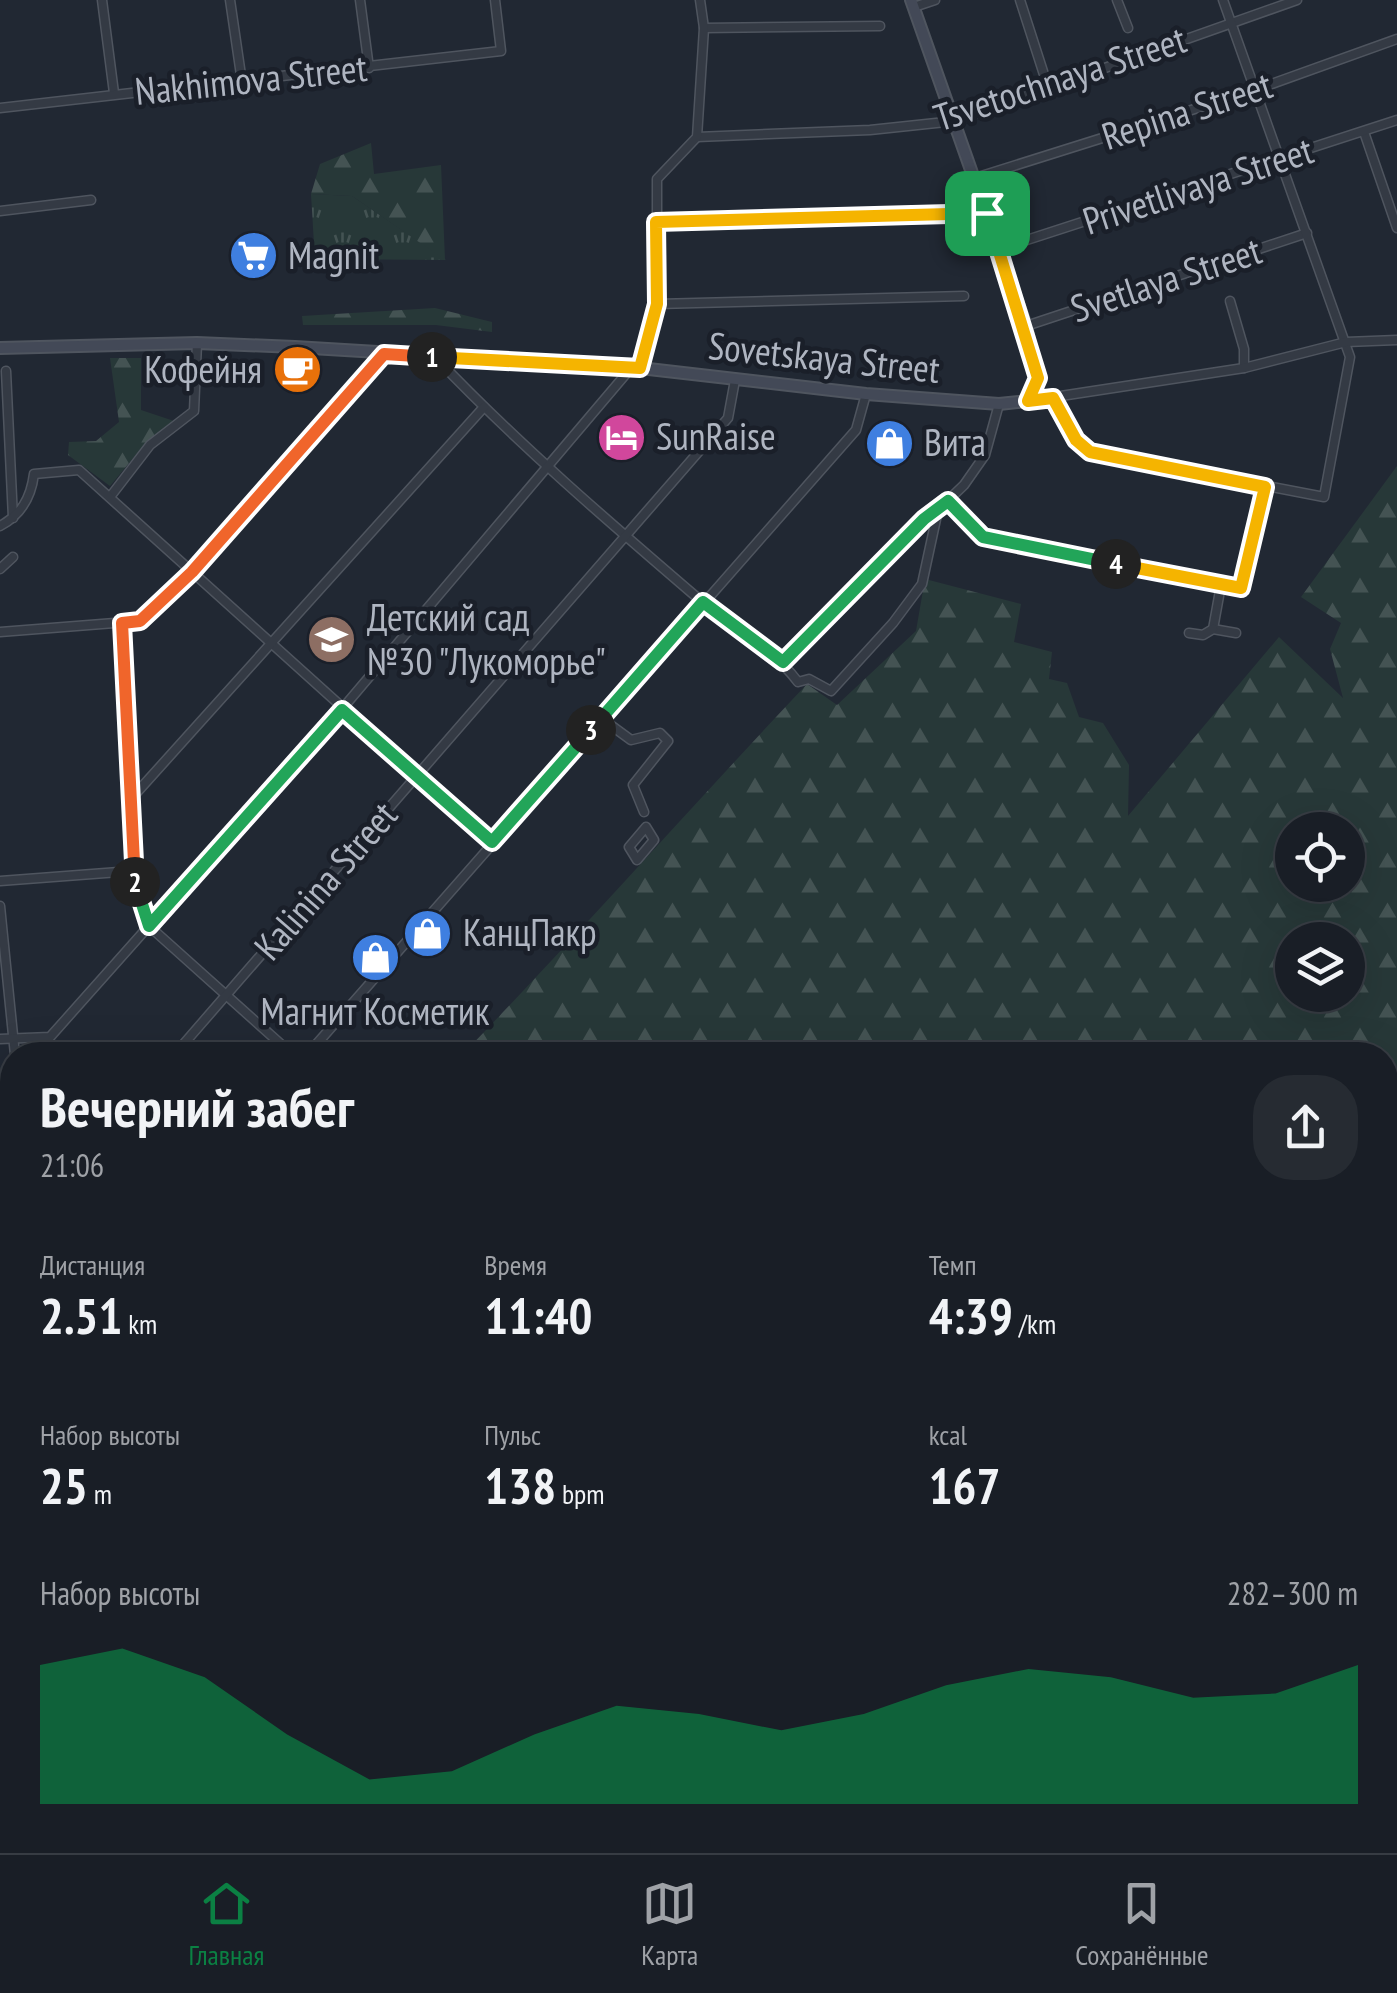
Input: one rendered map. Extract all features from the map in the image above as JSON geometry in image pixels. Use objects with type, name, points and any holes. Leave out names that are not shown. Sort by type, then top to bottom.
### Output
[{"type":"street","points":[[102,0],[114,94]]},
{"type":"street","points":[[230,0],[242,82]]},
{"type":"street","points":[[360,0],[370,68]]},
{"type":"street","name":"Nakhimova Street","points":[[0,108],[501,52],[494,0]]},
{"type":"street","points":[[0,1039],[50,1037],[342,710],[635,368],[657,304],[657,179],[697,137],[704,28],[700,0]]},
{"type":"street","points":[[934,0],[913,4],[1026,326],[1038,378],[1028,401]]},
{"type":"street","points":[[1020,0],[1048,87]]},
{"type":"street","points":[[1117,0],[1128,28]]},
{"type":"street","points":[[1053,398],[1076,440],[1090,452],[1324,497],[1350,357],[1224,0]]},
{"type":"street","name":"Tsvetochnaya Street","points":[[697,137],[870,130],[955,121],[1297,0]]},
{"type":"street","points":[[704,28],[880,26]]},
{"type":"street","name":"Repina Street","points":[[975,178],[1255,90],[1397,39]]},
{"type":"street","name":"Privetlivaya Street","points":[[999,249],[1397,120]]},
{"type":"street","points":[[1364,132],[1397,228]]},
{"type":"street","points":[[0,211],[91,200]]},
{"type":"street","points":[[656,222],[987,213]]},
{"type":"street","name":"Svetlaya Street","points":[[1026,326],[1308,234]]},
{"type":"street","points":[[657,304],[964,296]]},
{"type":"street","points":[[1230,301],[1244,349],[1244,368]]},
{"type":"street","name":"Sovetskaya Street","points":[[0,348],[197,343],[635,368],[866,394],[1000,404],[1244,368],[1346,342],[1397,340]]},
{"type":"street","points":[[110,496],[150,445],[194,412],[197,343]]},
{"type":"street","points":[[0,632],[140,621],[192,572],[384,354]]},
{"type":"street","points":[[436,358],[549,468],[703,602],[783,662],[798,682],[809,679],[832,691],[894,622],[922,584],[938,510]]},
{"type":"street","points":[[6,371],[13,518]]},
{"type":"street","name":"Kalinina Street","points":[[185,1042],[728,418],[735,380]]},
{"type":"street","points":[[318,1042],[856,430],[866,394]]},
{"type":"street","points":[[783,662],[948,501],[985,455],[1000,404]]},
{"type":"street","points":[[130,800],[484,406]]},
{"type":"street","points":[[0,526],[13,518],[29,497],[34,474],[79,470],[492,842]]},
{"type":"street","points":[[948,501],[983,537],[1241,588],[1265,487]]},
{"type":"street","points":[[0,569],[13,557]]},
{"type":"street","points":[[1213,629],[1222,584]]},
{"type":"street","points":[[122,623],[132,871],[149,926],[278,1042]]},
{"type":"street","points":[[1188,633],[1203,635],[1213,629],[1236,633]]},
{"type":"street","points":[[601,718],[630,740],[660,732],[668,741],[632,786],[644,812]]},
{"type":"street","points":[[0,881],[132,871]]},
{"type":"street","points":[[0,906],[14,1042]]},
{"type":"green space","points":[[371,143],[374,174],[441,165],[445,260],[352,196],[311,194],[320,164]]},
{"type":"green space","points":[[311,194],[352,196],[446,260],[315,259]]},
{"type":"green space","points":[[435,308],[492,322],[492,332],[436,325],[303,325],[302,316]]},
{"type":"green space","points":[[110,358],[141,358],[141,410],[174,421],[144,445],[110,486],[68,455],[69,442],[96,441],[119,422]]},
{"type":"green space","points":[[1397,466],[1397,1042],[474,1042],[807,684],[837,705],[916,631],[925,579],[1021,604],[1014,642],[1052,652],[1049,679],[1067,683],[1079,717],[1103,723],[1129,765],[1128,816],[1279,637],[1343,698],[1330,649],[1341,623],[1301,597]]},
{"type":"place","name":"Magnit","points":[[253,256]]},
{"type":"place","name":"Кофейня","points":[[297,370]]},
{"type":"place","name":"SunRaise","points":[[621,437]]},
{"type":"place","name":"Вита","points":[[889,443]]},
{"type":"place","name":"Детский сад №30 \"Лукоморье\"","points":[[332,640]]},
{"type":"place","name":"КанцПакр","points":[[428,933]]},
{"type":"place","name":"Магнит Косметик","points":[[375,958]]},
{"type":"route","points":[[987,213],[1026,326],[1038,378],[1028,401],[1053,398],[1076,440],[1090,452],[1265,487],[1241,588],[983,537],[948,501],[924,519],[783,662],[703,602],[492,842],[342,710],[149,926],[132,871],[122,623],[140,621],[192,572],[384,354],[640,368],[657,304],[656,222],[987,213]]}]
